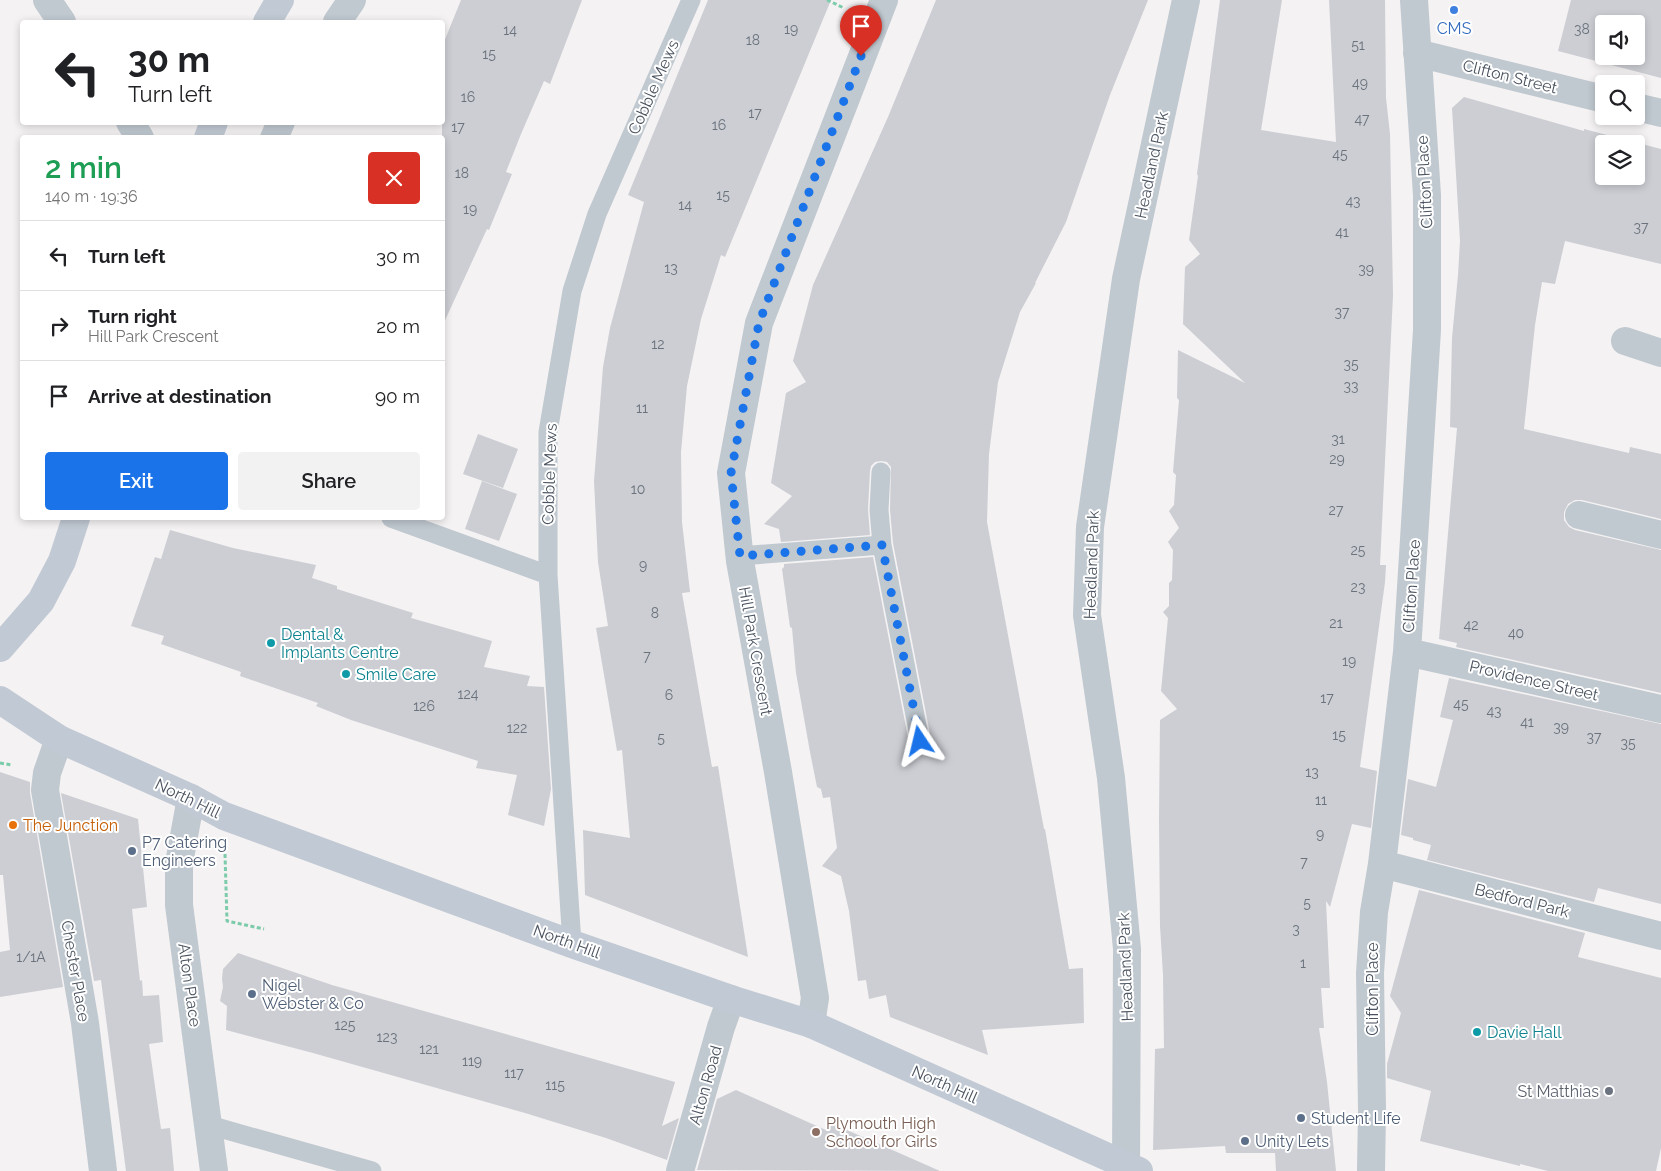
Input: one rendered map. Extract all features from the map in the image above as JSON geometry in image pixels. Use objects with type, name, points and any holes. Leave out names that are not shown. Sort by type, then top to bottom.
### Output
[{"type":"main road","points":[[268,20],[280,0]]},
{"type":"main road","points":[[0,648],[41,601],[62,561],[75,520]]},
{"type":"main road","name":"North Hill","points":[[0,700],[59,739],[191,798],[224,816],[572,944],[731,999],[811,1024],[1133,1168]]},
{"type":"street","points":[[47,0],[61,20]]},
{"type":"street","points":[[338,20],[352,0]]},
{"type":"street","name":"Hill Park Crescent","points":[[811,1024],[815,998],[740,556],[731,473],[759,323],[884,0]]},
{"type":"street","name":"Headland Park","points":[[1133,1168],[1127,949],[1111,778],[1087,615],[1090,527],[1126,279],[1186,0]]},
{"type":"street","name":"Clifton Place","points":[[1370,1171],[1372,1110],[1370,974],[1374,912],[1382,864],[1407,652],[1427,330],[1426,195],[1414,0]]},
{"type":"street","name":"Clifton Street","points":[[1417,53],[1595,97]]},
{"type":"street","points":[[1645,109],[1661,113]]},
{"type":"street","points":[[1625,341],[1661,353]]},
{"type":"street","points":[[1579,515],[1661,535]]},
{"type":"street","name":"Providence Street","points":[[1407,652],[1661,709]]},
{"type":"street","name":"Chester Place","points":[[59,739],[47,773],[45,790],[85,1023],[103,1171]]},
{"type":"street","name":"Alton Place","points":[[191,798],[179,863],[179,905],[214,1171]]},
{"type":"street","name":"Bedford Park","points":[[1382,864],[1661,936]]},
{"type":"street","name":"Alton Road","points":[[680,1171],[721,1027],[731,999]]},
{"type":"lane","name":"Cobble Mews","points":[[572,944],[548,575],[548,432],[572,291],[597,214],[691,0]]},
{"type":"lane","points":[[881,472],[879,510],[882,545],[920,741]]},
{"type":"lane","points":[[396,520],[548,575]]},
{"type":"lane","points":[[740,556],[882,545]]},
{"type":"lane","points":[[209,1125],[372,1171]]},
{"type":"path","points":[[224,816],[227,921],[264,929]]},
{"type":"building","points":[[461,0],[582,0],[550,84],[544,81],[521,134],[506,172],[512,174],[489,230],[487,229],[445,320],[445,135],[442,135],[442,125],[445,125],[445,40]]},
{"type":"building","points":[[708,0],[831,0],[725,257],[721,255],[701,319],[687,386],[681,452],[682,522],[690,592],[682,593],[712,767],[718,766],[748,957],[585,895],[583,830],[630,838],[622,750],[617,751],[596,628],[608,626],[598,562],[594,481],[603,367],[610,328],[644,202],[628,195]]},
{"type":"building","points":[[936,0],[1148,0],[1110,95],[1066,222],[1020,312],[998,382],[989,454],[987,522],[1045,829],[1069,969],[1083,968],[1084,1023],[982,1030],[988,1055],[890,1017],[886,995],[869,999],[866,980],[858,981],[849,911],[841,876],[822,866],[837,848],[830,797],[823,798],[821,789],[817,787],[810,752],[796,673],[792,628],[790,627],[782,569],[784,564],[873,557],[909,743],[911,748],[916,751],[922,752],[927,750],[931,739],[893,543],[890,510],[891,467],[887,462],[881,461],[875,462],[871,466],[868,509],[870,535],[781,542],[779,529],[764,524],[792,496],[771,483],[786,393],[806,382],[793,361],[813,285],[888,117]]},
{"type":"building","points":[[1220,0],[1282,0],[1261,130],[1336,142],[1329,0],[1385,0],[1386,98],[1390,134],[1393,295],[1380,565],[1386,565],[1360,767],[1377,771],[1371,828],[1352,824],[1330,907],[1326,901],[1330,988],[1321,988],[1324,1028],[1319,1028],[1327,1082],[1336,1171],[1276,1171],[1275,1153],[1226,1153],[1225,1146],[1153,1150],[1155,1049],[1164,1048],[1160,926],[1160,720],[1177,709],[1161,691],[1168,618],[1163,612],[1169,606],[1169,583],[1172,580],[1173,550],[1168,542],[1179,528],[1169,511],[1174,505],[1176,475],[1173,472],[1179,400],[1177,398],[1178,350],[1245,383],[1183,324],[1185,267],[1200,254],[1189,240]]},
{"type":"building","points":[[1571,0],[1661,0],[1661,78],[1611,65],[1645,65],[1645,15],[1595,15],[1595,61],[1558,51]]},
{"type":"building","points":[[1464,97],[1584,131],[1584,129],[1607,135],[1595,135],[1595,185],[1645,185],[1645,145],[1661,149],[1661,264],[1565,241],[1555,284],[1542,282],[1535,325],[1524,429],[1629,453],[1630,447],[1661,454],[1661,519],[1582,500],[1575,500],[1568,504],[1564,512],[1564,520],[1569,527],[1575,530],[1661,550],[1661,693],[1456,647],[1457,643],[1439,639],[1457,428],[1450,427],[1452,338],[1460,241],[1452,108]]},
{"type":"building","points":[[478,434],[518,449],[503,488],[463,474]]},
{"type":"building","points":[[482,481],[517,494],[499,541],[465,529]]},
{"type":"building","points":[[170,530],[233,548],[316,565],[312,578],[337,586],[337,589],[413,613],[411,618],[492,641],[484,667],[530,676],[527,686],[544,687],[551,789],[544,826],[508,815],[517,775],[476,768],[478,761],[351,720],[316,706],[318,703],[240,676],[241,672],[161,644],[164,636],[131,626],[155,557],[161,559]]},
{"type":"building","points":[[1449,678],[1661,724],[1661,904],[1598,888],[1594,902],[1427,860],[1431,845],[1401,835],[1408,779],[1436,787],[1453,720],[1440,717]]},
{"type":"building","points":[[0,772],[30,782],[30,793],[63,987],[0,997],[0,952],[10,950],[3,875],[0,875]]},
{"type":"building","points":[[61,793],[138,819],[147,907],[132,909],[143,996],[159,995],[163,1042],[149,1044],[161,1129],[170,1128],[174,1171],[126,1171],[101,980],[94,981]]},
{"type":"building","points":[[1419,890],[1585,933],[1578,957],[1661,978],[1661,1148],[1656,1171],[1548,1171],[1520,1164],[1520,1166],[1420,1141],[1431,1091],[1387,1078],[1387,1064],[1401,1013],[1390,996]]},
{"type":"building","points":[[238,953],[332,985],[675,1082],[662,1126],[679,1118],[667,1160],[606,1138],[525,1113],[226,1030],[227,1006],[220,1001],[223,987],[223,969]]},
{"type":"building","points":[[736,1090],[828,1131],[831,1123],[940,1171],[697,1170],[717,1099]]},
{"type":"place","name":"CMS","points":[[1454,10]]},
{"type":"place","name":"Dental & Implants Centre","points":[[271,643]]},
{"type":"place","name":"Smile Care","points":[[346,674]]},
{"type":"place","name":"The Junction","points":[[13,825]]},
{"type":"place","name":"P7 Catering Engineers","points":[[132,851]]},
{"type":"place","name":"Nigel Webster & Co","points":[[252,994]]},
{"type":"place","name":"Davie Hall","points":[[1477,1032]]},
{"type":"place","name":"St Matthias","points":[[1609,1091]]},
{"type":"place","name":"Student Life","points":[[1301,1118]]},
{"type":"place","name":"Plymouth High School for Girls","points":[[816,1132]]},
{"type":"place","name":"Unity Lets","points":[[1245,1141]]},
{"type":"route","points":[[861,56],[759,323],[731,473],[740,556],[882,545],[920,741]]}]
